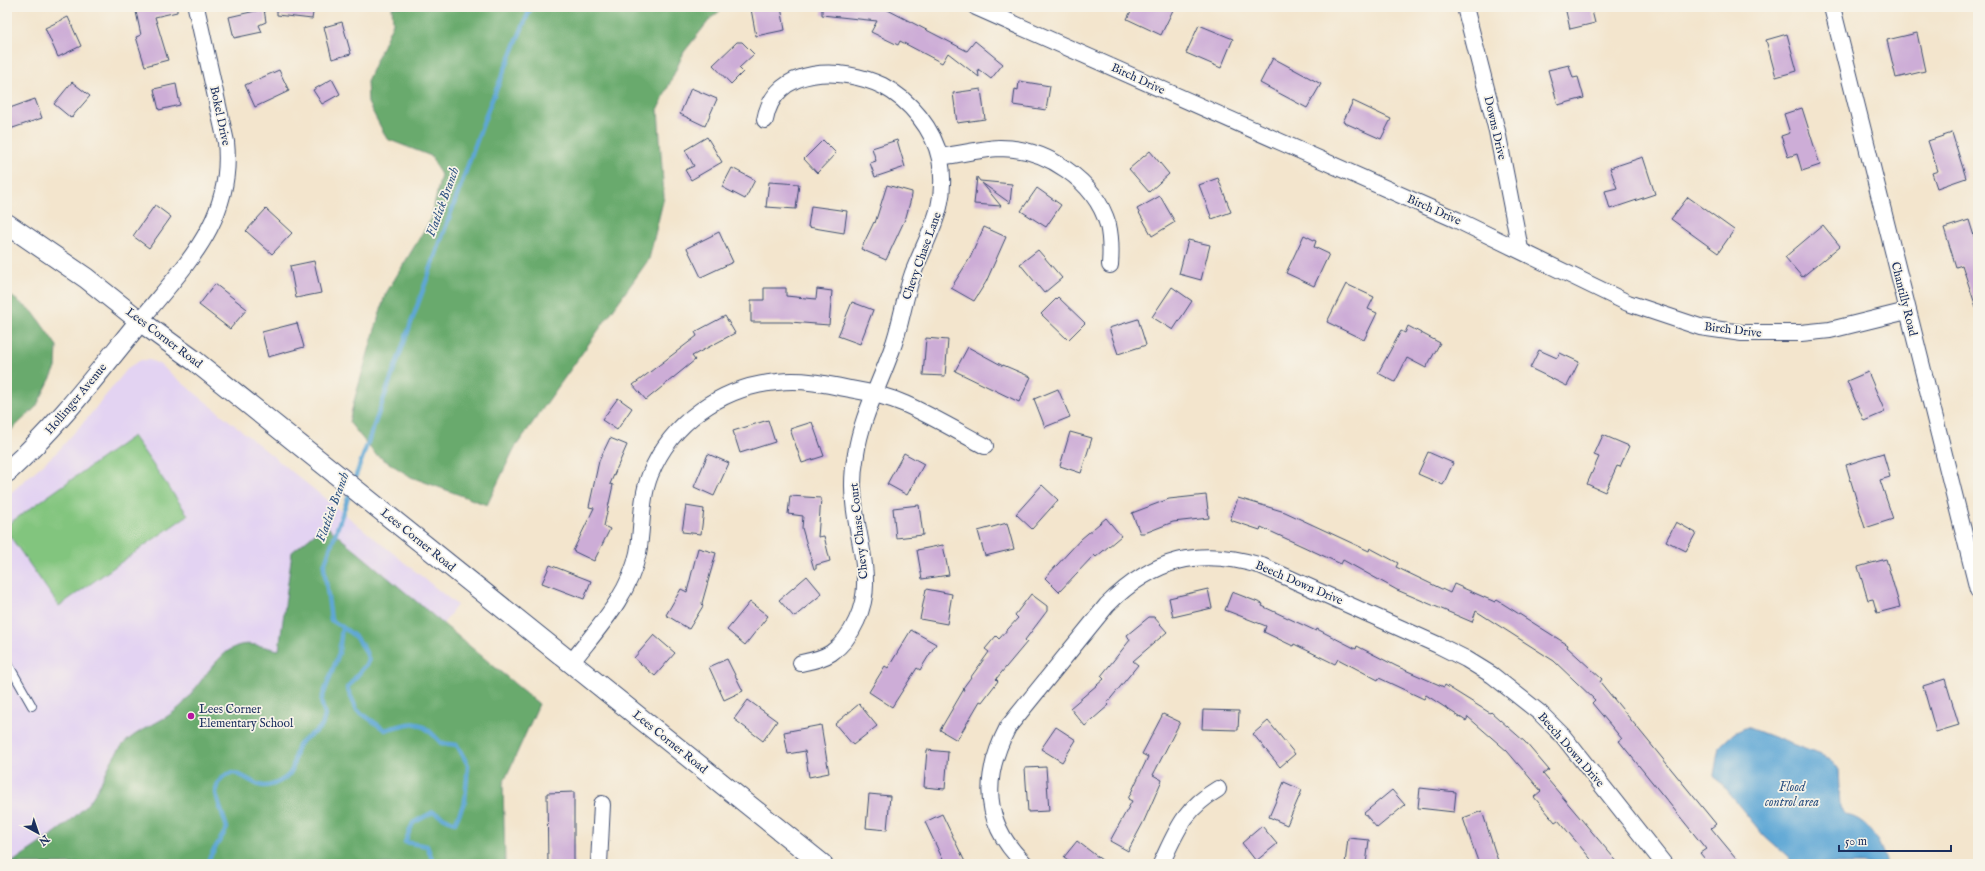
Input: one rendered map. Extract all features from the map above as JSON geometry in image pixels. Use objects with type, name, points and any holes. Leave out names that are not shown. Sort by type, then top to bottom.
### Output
[{"type":"street","name":"Bokel Drive","points":[[140,321],[202,242],[217,214],[224,192],[227,154],[226,142],[196,7]]},
{"type":"street","name":"Birch Drive","points":[[976,7],[1457,220],[1520,249],[1628,303],[1700,327],[1742,333],[1801,333],[1830,330],[1907,311]]},
{"type":"street","name":"Downs Drive","points":[[1465,7],[1497,131],[1520,249]]},
{"type":"street","name":"Chantilly Road","points":[[1832,7],[1978,590]]},
{"type":"street","name":"Chevy Chase Lane","points":[[766,120],[772,100],[780,90],[791,81],[811,75],[826,73],[859,77],[883,87],[912,108],[934,141],[940,157],[942,175],[941,198],[937,220],[913,274],[892,349],[874,394]]},
{"type":"street","points":[[940,157],[1001,148],[1018,150],[1044,157],[1058,164],[1085,186],[1103,212],[1108,225],[1111,246],[1110,265]]},
{"type":"street","name":"Lees Corner Road","points":[[7,224],[86,278],[140,321],[195,361],[822,864]]},
{"type":"street","name":"Hollinger Avenue","points":[[7,472],[35,447],[58,423],[140,321]]},
{"type":"street","points":[[571,663],[613,609],[628,582],[638,553],[642,507],[650,475],[665,447],[691,418],[723,397],[764,383],[793,381],[820,383],[874,394],[905,404],[985,446]]},
{"type":"street","name":"Chevy Chase Court","points":[[801,663],[817,660],[830,654],[841,645],[849,634],[860,612],[865,580],[853,501],[854,477],[856,454],[861,430],[874,394]]},
{"type":"street","name":"Beech Down Drive","points":[[1025,864],[1002,835],[993,810],[991,797],[991,772],[994,760],[1008,727],[1107,605],[1124,588],[1143,575],[1164,565],[1186,559],[1220,557],[1242,560],[1262,566],[1438,645],[1466,659],[1492,675],[1529,703],[1562,735],[1664,864]]},
{"type":"street","points":[[1161,864],[1181,822],[1192,808],[1205,797],[1218,789]]},
{"type":"street","points":[[599,864],[602,804]]},
{"type":"lane","points":[[7,662],[32,706]]},
{"type":"shaded area","name":"Lees Corner Elementary School","points":[[141,360],[150,360],[159,364],[457,605],[266,864],[7,864],[7,496],[58,451],[129,367]]},
{"type":"green space","points":[[392,7],[725,7],[711,18],[684,52],[658,109],[664,197],[649,259],[514,449],[487,505],[411,477],[375,454],[349,422],[385,295],[431,219],[441,175],[431,156],[387,139],[368,103],[367,81],[393,23]]},
{"type":"green space","points":[[7,293],[33,312],[57,346],[56,368],[36,407],[7,434]]},
{"type":"green space","points":[[133,436],[188,515],[59,606],[7,532],[7,525]]},
{"type":"green space","points":[[325,525],[539,704],[503,784],[505,864],[10,864],[51,836],[80,812],[93,797],[111,761],[120,748],[134,735],[175,711],[182,705],[208,672],[229,650],[237,646],[247,644],[279,650],[292,552]]},
{"type":"water","name":"Flood control area","points":[[1747,727],[1831,759],[1838,770],[1840,807],[1845,815],[1861,821],[1867,826],[1877,840],[1887,864],[1795,864],[1764,836],[1714,775],[1719,747],[1734,733]]},
{"type":"building","points":[[135,7],[177,7],[177,12],[155,17],[168,60],[145,66],[136,37],[141,35]]},
{"type":"building","points":[[277,7],[314,7],[312,19],[277,15]]},
{"type":"building","points":[[760,7],[781,7],[785,30],[756,36],[751,9]]},
{"type":"building","points":[[822,7],[882,7],[967,51],[975,41],[1003,64],[991,79],[978,69],[979,77],[948,53],[942,63],[900,41],[898,45],[871,32],[877,21],[822,15]]},
{"type":"building","points":[[1133,7],[1166,7],[1173,10],[1161,35],[1127,19]]},
{"type":"building","points":[[1565,7],[1591,7],[1595,23],[1570,29]]},
{"type":"building","points":[[264,9],[266,22],[259,25],[262,32],[234,38],[229,17]]},
{"type":"building","points":[[68,17],[81,46],[58,57],[45,28]]},
{"type":"building","points":[[342,22],[351,54],[332,59],[324,27]]},
{"type":"building","points":[[1199,25],[1233,39],[1221,68],[1186,53]]},
{"type":"building","points":[[1917,33],[1925,71],[1896,78],[1887,40]]},
{"type":"building","points":[[1787,34],[1797,71],[1776,77],[1766,40]]},
{"type":"building","points":[[737,42],[742,42],[754,54],[739,68],[743,72],[731,84],[713,65]]},
{"type":"building","points":[[1273,58],[1321,84],[1307,108],[1260,83]]},
{"type":"building","points":[[1569,65],[1573,78],[1578,77],[1584,98],[1558,105],[1548,70]]},
{"type":"building","points":[[279,70],[289,91],[255,107],[245,85]]},
{"type":"building","points":[[332,79],[340,94],[322,104],[313,90]]},
{"type":"building","points":[[1019,81],[1050,86],[1046,110],[1013,105],[1015,89],[1018,90]]},
{"type":"building","points":[[72,82],[90,96],[71,118],[54,104]]},
{"type":"building","points":[[176,84],[180,105],[159,110],[154,89]]},
{"type":"building","points":[[691,88],[717,99],[705,126],[680,114]]},
{"type":"building","points":[[981,89],[985,119],[957,123],[953,93]]},
{"type":"building","points":[[35,99],[42,118],[7,130],[7,109]]},
{"type":"building","points":[[1353,101],[1391,119],[1381,139],[1343,122]]},
{"type":"building","points":[[1802,108],[1820,165],[1802,171],[1797,154],[1788,157],[1781,136],[1790,133],[1784,114]]},
{"type":"building","points":[[1952,133],[1966,178],[1937,188],[1932,173],[1938,171],[1928,141]]},
{"type":"building","points":[[707,137],[722,162],[691,180],[685,170],[694,166],[685,150]]},
{"type":"building","points":[[823,140],[836,153],[817,173],[804,159]]},
{"type":"building","points":[[897,140],[905,167],[875,177],[870,163],[876,161],[872,148]]},
{"type":"building","points":[[1150,151],[1169,174],[1149,192],[1129,169]]},
{"type":"building","points":[[1643,157],[1655,194],[1610,209],[1605,191],[1617,188],[1610,168]]},
{"type":"building","points":[[732,168],[755,180],[745,199],[722,187]]},
{"type":"building","points":[[977,177],[980,181],[1012,184],[1010,203],[982,183],[1001,206],[974,204]]},
{"type":"building","points":[[1218,178],[1231,212],[1212,219],[1199,185]]},
{"type":"building","points":[[769,182],[799,184],[796,209],[766,207]]},
{"type":"building","points":[[887,185],[912,192],[912,195],[906,217],[886,260],[861,249],[874,222],[875,223]]},
{"type":"building","points":[[1037,188],[1061,205],[1046,227],[1021,211]]},
{"type":"building","points":[[1160,196],[1175,222],[1152,236],[1137,209]]},
{"type":"building","points":[[1688,197],[1734,230],[1718,253],[1671,219]]},
{"type":"building","points":[[155,205],[171,217],[149,248],[133,236]]},
{"type":"building","points":[[811,206],[847,211],[844,233],[808,227]]},
{"type":"building","points":[[266,209],[292,233],[272,254],[246,231]]},
{"type":"building","points":[[1969,220],[1978,249],[1978,306],[1976,307],[1962,265],[1956,267],[1944,228]]},
{"type":"building","points":[[1823,225],[1840,246],[1802,277],[1785,257]]},
{"type":"building","points":[[984,227],[1006,237],[986,282],[974,301],[951,288],[970,258]]},
{"type":"building","points":[[719,232],[733,262],[701,277],[687,248]]},
{"type":"building","points":[[1304,235],[1316,241],[1314,247],[1329,254],[1314,286],[1286,273]]},
{"type":"building","points":[[1188,240],[1210,245],[1201,280],[1179,274]]},
{"type":"building","points":[[1038,250],[1062,278],[1044,293],[1020,264]]},
{"type":"building","points":[[314,261],[321,293],[296,298],[290,266]]},
{"type":"building","points":[[215,284],[247,309],[230,329],[199,305]]},
{"type":"building","points":[[1346,284],[1374,297],[1368,309],[1377,313],[1364,340],[1327,322]]},
{"type":"building","points":[[1172,287],[1192,301],[1173,330],[1152,317]]},
{"type":"building","points":[[764,288],[786,288],[786,296],[816,299],[817,289],[832,291],[829,325],[790,322],[751,322],[751,300],[764,300]]},
{"type":"building","points":[[1058,297],[1085,323],[1068,340],[1041,314]]},
{"type":"building","points":[[852,302],[873,310],[860,344],[838,336]]},
{"type":"building","points":[[725,316],[735,333],[692,356],[695,360],[646,400],[633,385],[697,336],[695,332]]},
{"type":"building","points":[[1138,319],[1146,345],[1118,354],[1109,328]]},
{"type":"building","points":[[297,323],[304,347],[268,357],[262,332]]},
{"type":"building","points":[[1408,326],[1440,343],[1426,368],[1407,358],[1395,382],[1378,373],[1401,331],[1405,333]]},
{"type":"building","points":[[926,338],[948,340],[945,376],[923,375]]},
{"type":"building","points":[[968,347],[1003,366],[1031,377],[1019,402],[955,371]]},
{"type":"building","points":[[1539,350],[1557,358],[1560,353],[1579,362],[1567,386],[1530,368]]},
{"type":"building","points":[[1868,372],[1885,412],[1864,421],[1847,381]]},
{"type":"building","points":[[1058,389],[1070,417],[1045,427],[1034,399]]},
{"type":"building","points":[[618,398],[632,408],[617,430],[602,420]]},
{"type":"building","points":[[768,420],[775,442],[740,453],[733,431]]},
{"type":"building","points":[[812,422],[824,456],[802,463],[790,429]]},
{"type":"building","points":[[1070,432],[1092,438],[1081,473],[1060,466]]},
{"type":"building","points":[[1603,435],[1629,446],[1620,467],[1617,466],[1605,492],[1587,484],[1599,457],[1594,455]]},
{"type":"building","points":[[610,438],[627,445],[610,484],[613,485],[604,526],[610,529],[594,561],[573,551],[594,508],[589,507],[599,461]]},
{"type":"building","points":[[1428,452],[1453,463],[1443,485],[1418,474]]},
{"type":"building","points":[[904,453],[924,464],[907,495],[887,484]]},
{"type":"building","points":[[1883,453],[1890,477],[1880,480],[1893,519],[1865,528],[1846,465]]},
{"type":"building","points":[[708,454],[729,463],[714,496],[694,487]]},
{"type":"building","points":[[1042,485],[1058,500],[1032,529],[1016,514]]},
{"type":"building","points":[[1206,495],[1209,518],[1173,522],[1145,533],[1140,533],[1132,513],[1169,499]]},
{"type":"building","points":[[790,496],[821,498],[818,537],[824,536],[830,561],[816,565],[816,569],[814,569],[802,528],[803,516],[788,514]]},
{"type":"building","points":[[1238,498],[1285,512],[1369,551],[1370,548],[1398,563],[1396,567],[1450,593],[1454,584],[1495,602],[1497,600],[1568,645],[1567,647],[1602,679],[1600,682],[1716,824],[1711,828],[1741,864],[1709,864],[1700,853],[1706,849],[1619,741],[1622,739],[1592,703],[1595,700],[1554,661],[1476,611],[1472,622],[1397,590],[1343,560],[1341,564],[1261,527],[1260,530],[1230,520]]},
{"type":"building","points":[[919,505],[923,535],[896,538],[893,508]]},
{"type":"building","points":[[686,506],[704,509],[701,534],[682,532]]},
{"type":"building","points":[[1106,518],[1121,536],[1096,557],[1094,555],[1059,592],[1045,578],[1081,539]]},
{"type":"building","points":[[1676,522],[1696,533],[1686,551],[1666,541]]},
{"type":"building","points":[[1007,523],[1014,549],[985,556],[978,531]]},
{"type":"building","points":[[943,545],[949,575],[922,579],[917,550]]},
{"type":"building","points":[[698,548],[716,553],[702,603],[703,606],[689,629],[666,615],[681,589],[687,592]]},
{"type":"building","points":[[1886,559],[1900,607],[1877,613],[1873,599],[1868,600],[1858,567]]},
{"type":"building","points":[[550,565],[591,581],[584,599],[542,583]]},
{"type":"building","points":[[807,576],[822,594],[794,617],[779,600]]},
{"type":"building","points":[[926,589],[952,594],[947,624],[920,619]]},
{"type":"building","points":[[1208,589],[1212,608],[1173,617],[1169,598]]},
{"type":"building","points":[[1232,592],[1263,604],[1262,606],[1316,631],[1317,629],[1356,649],[1357,646],[1396,666],[1444,687],[1445,685],[1490,713],[1491,712],[1525,742],[1549,770],[1543,774],[1619,864],[1595,864],[1558,820],[1555,822],[1534,797],[1541,791],[1507,751],[1468,717],[1466,721],[1426,695],[1424,699],[1379,678],[1378,680],[1338,659],[1335,664],[1294,644],[1293,646],[1264,632],[1266,626],[1225,610]]},
{"type":"building","points":[[1031,594],[1047,606],[1047,611],[1025,640],[1027,642],[996,679],[998,681],[982,702],[980,701],[957,740],[940,730],[964,689],[963,688],[989,652],[985,649],[996,636],[999,639],[1018,618],[1015,615]]},
{"type":"building","points":[[750,602],[768,616],[745,645],[727,630]]},
{"type":"building","points":[[1149,617],[1154,617],[1167,632],[1133,661],[1138,665],[1107,703],[1109,705],[1085,726],[1070,708],[1104,679],[1101,676],[1130,640],[1127,635]]},
{"type":"building","points":[[911,630],[936,644],[920,670],[917,668],[892,707],[869,692],[885,666],[888,668]]},
{"type":"building","points":[[654,635],[675,653],[655,676],[634,658]]},
{"type":"building","points":[[727,659],[743,691],[724,700],[709,667]]},
{"type":"building","points":[[1945,679],[1959,725],[1936,732],[1923,686]]},
{"type":"building","points":[[748,700],[777,721],[763,741],[734,719]]},
{"type":"building","points":[[859,704],[877,726],[853,745],[835,724]]},
{"type":"building","points":[[1203,710],[1239,711],[1238,730],[1202,729]]},
{"type":"building","points":[[1163,714],[1180,722],[1153,775],[1162,780],[1144,821],[1128,851],[1110,841],[1132,801],[1128,799],[1148,757],[1142,754]]},
{"type":"building","points":[[1268,721],[1295,754],[1280,767],[1253,734]]},
{"type":"building","points":[[821,725],[829,773],[809,777],[805,751],[788,754],[784,732]]},
{"type":"building","points":[[1056,727],[1076,740],[1062,762],[1041,749]]},
{"type":"building","points":[[927,750],[948,752],[945,789],[924,787]]},
{"type":"building","points":[[1046,767],[1049,811],[1028,812],[1025,768]]},
{"type":"building","points":[[1284,782],[1302,790],[1287,825],[1269,817]]},
{"type":"building","points":[[1420,788],[1456,792],[1454,812],[1418,808]]},
{"type":"building","points":[[1392,790],[1405,805],[1377,828],[1364,813]]},
{"type":"building","points":[[574,792],[574,864],[548,864],[547,793]]},
{"type":"building","points":[[869,794],[890,796],[887,830],[866,828]]},
{"type":"building","points":[[1482,811],[1499,864],[1479,864],[1463,818]]},
{"type":"building","points":[[942,814],[966,864],[945,864],[925,822]]},
{"type":"building","points":[[1262,826],[1277,844],[1256,861],[1242,843]]},
{"type":"building","points":[[1348,838],[1369,840],[1366,864],[1345,864]]},
{"type":"building","points":[[1077,841],[1107,864],[1074,864],[1064,857]]},
{"type":"waterway","name":"Flatlick Branch","points":[[354,481],[489,107],[531,7]]},
{"type":"waterway","name":"Flatlick Branch","points":[[350,492],[324,566],[331,620],[359,641],[369,661],[347,688],[357,710],[385,730],[410,724],[421,725],[441,743],[457,745],[468,765],[465,801],[455,823],[433,812],[413,823],[405,842],[427,846],[434,864]]},
{"type":"waterway","points":[[207,864],[227,828],[216,793],[217,785],[220,780],[230,773],[235,773],[262,786],[279,782],[292,771],[297,747],[300,743],[322,726],[325,715],[321,701],[339,653],[342,627]]},
{"type":"place","name":"Lees Corner Elementary School","points":[[191,716]]}]
